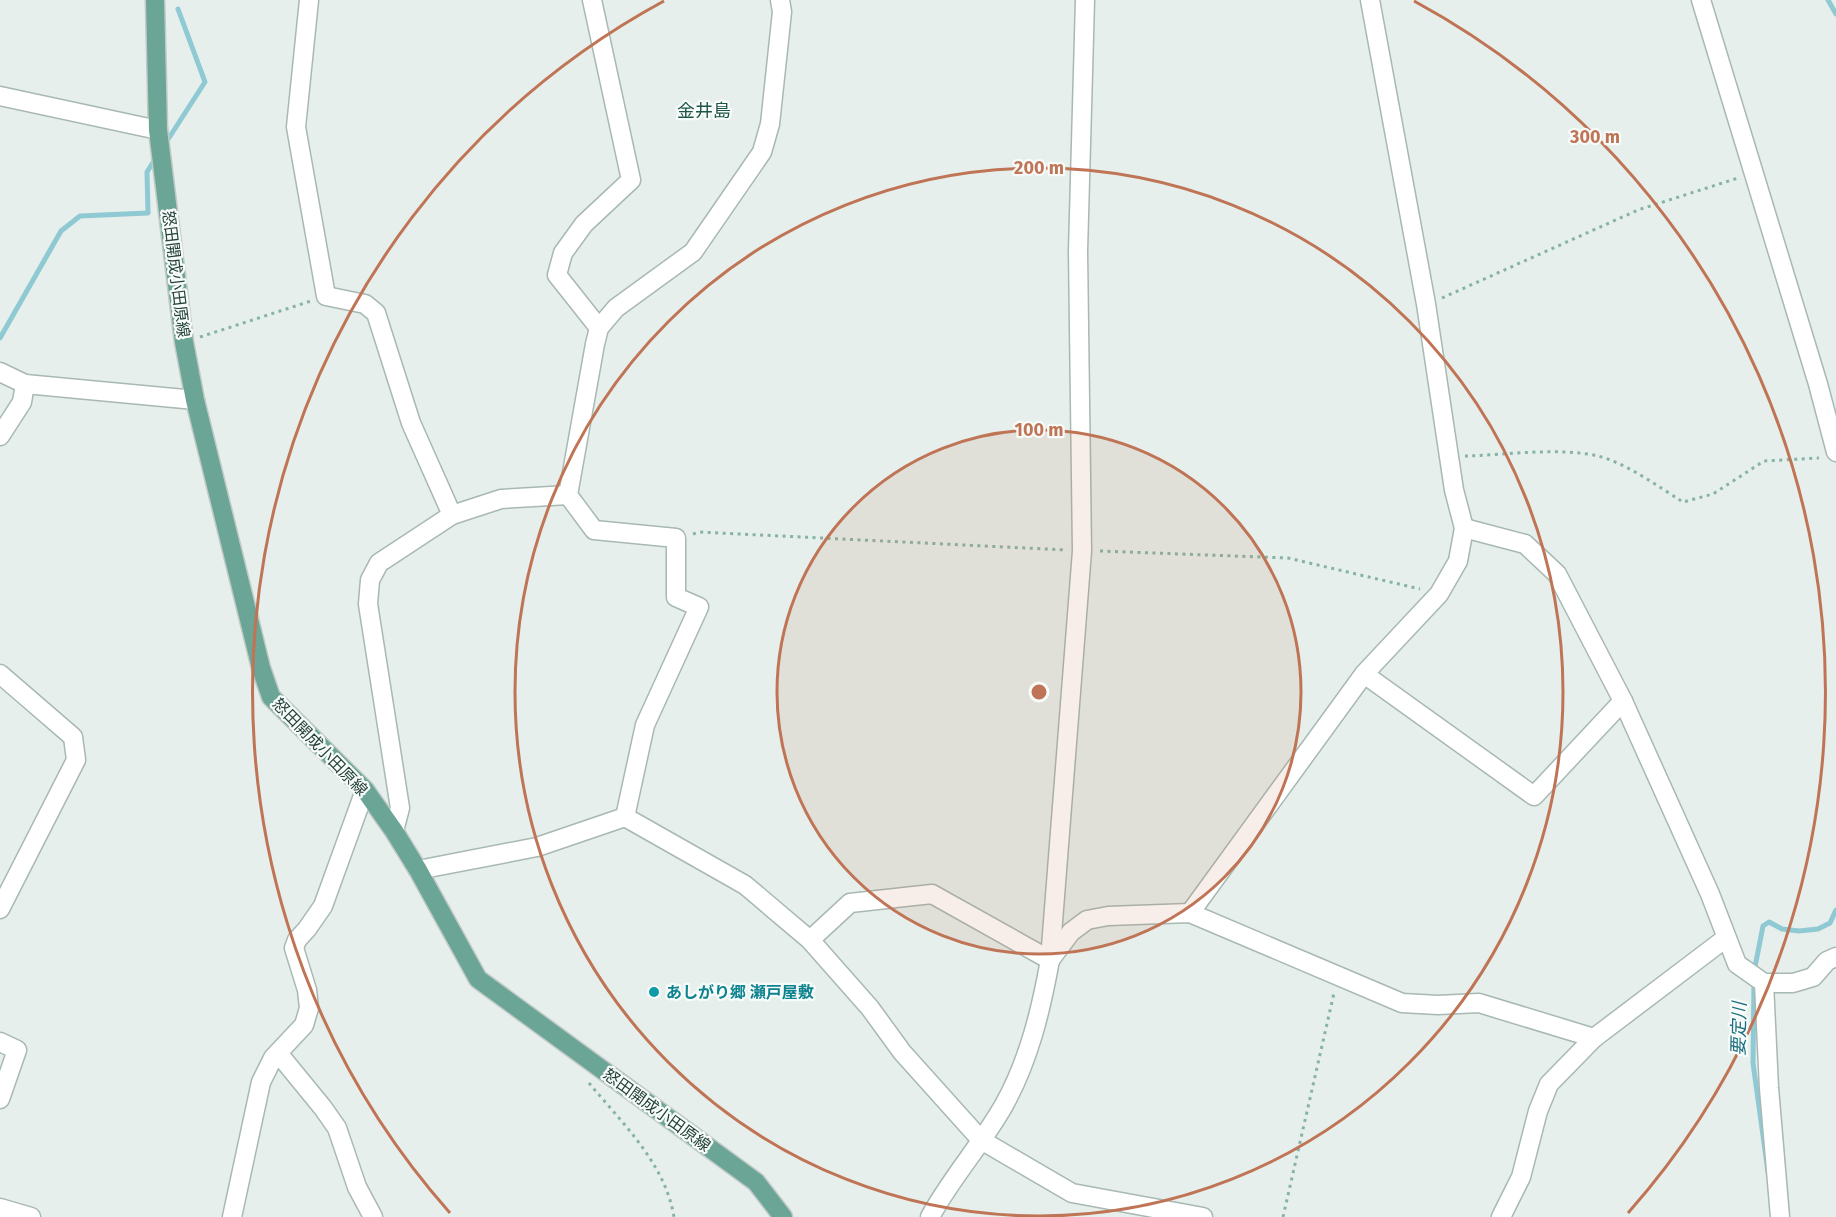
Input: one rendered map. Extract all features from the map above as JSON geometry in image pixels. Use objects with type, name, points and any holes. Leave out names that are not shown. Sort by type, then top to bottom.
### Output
[{"type":"main road","name":"怒田開成小田原線","points":[[155,0],[159,132],[184,342],[195,400],[261,668],[271,697],[365,790],[418,870],[478,979],[756,1182],[783,1217]]},
{"type":"street","points":[[309,0],[296,127],[326,296],[366,304],[376,313],[411,423],[452,516]]},
{"type":"street","points":[[592,0],[631,180],[584,224],[563,253],[556,275],[600,328]]},
{"type":"street","points":[[625,817],[645,725],[699,607],[676,597],[676,538],[594,530],[568,495],[600,328],[616,308],[693,252],[762,152],[770,124],[782,12],[780,0]]},
{"type":"street","points":[[930,1217],[1004,1106],[1024,1064],[1042,1004],[1050,960],[1082,551],[1078,250],[1085,0]]},
{"type":"street","points":[[1190,913],[1364,674],[1439,594],[1458,561],[1464,528],[1454,490],[1426,304],[1370,0]]},
{"type":"street","points":[[1701,0],[1818,384],[1830,455]]},
{"type":"street","points":[[0,96],[159,132]]},
{"type":"street","points":[[0,372],[25,384],[195,400]]},
{"type":"street","points":[[0,436],[22,402],[25,384]]},
{"type":"street","points":[[394,831],[400,807],[369,604],[370,580],[379,563],[452,516],[501,499],[568,495]]},
{"type":"street","points":[[1464,528],[1525,544],[1557,573],[1623,701],[1710,894],[1737,964],[1764,983],[1793,983],[1813,977],[1827,961],[1836,957]]},
{"type":"street","points":[[0,674],[73,737],[76,760],[0,909]]},
{"type":"street","points":[[1364,674],[1534,796],[1623,701]]},
{"type":"street","points":[[232,1217],[261,1082],[273,1058],[304,1025],[309,1008],[307,990],[294,948],[297,940],[323,906],[365,790]]},
{"type":"street","points":[[418,870],[537,847],[625,817],[745,885],[810,940],[870,1008],[902,1052],[981,1140],[1072,1193],[1203,1217]]},
{"type":"street","points":[[810,940],[850,903],[932,894],[1050,960]]},
{"type":"street","points":[[1050,960],[1071,932],[1087,920],[1108,916],[1190,913],[1402,1003],[1438,1005],[1479,1003],[1594,1038]]},
{"type":"street","points":[[1500,1217],[1521,1177],[1538,1110],[1549,1084],[1594,1038],[1726,939]]},
{"type":"street","points":[[1764,983],[1769,1088],[1780,1217]]},
{"type":"street","points":[[0,1042],[17,1050],[0,1099]]},
{"type":"street","points":[[278,1053],[324,1108],[337,1128],[357,1187],[374,1217]]},
{"type":"street","points":[[0,1208],[31,1217]]},
{"type":"path","points":[[1426,304],[1638,210],[1754,173]]},
{"type":"path","points":[[184,342],[326,296]]},
{"type":"path","points":[[1449,457],[1558,452],[1599,456],[1643,476],[1683,502],[1713,494],[1764,461],[1830,455]]},
{"type":"path","points":[[676,538],[699,532],[1082,551],[1288,558],[1439,594]]},
{"type":"path","points":[[1283,1217],[1338,976]]},
{"type":"path","points":[[588,1082],[656,1166],[671,1201],[674,1217]]},
{"type":"waterway","name":"要定川","points":[[1828,0],[1836,14]]},
{"type":"waterway","points":[[165,144],[205,82],[178,9]]},
{"type":"waterway","points":[[0,338],[61,231],[80,216],[148,213],[147,172],[155,159]]},
{"type":"waterway","name":"要定川","points":[[1754,972],[1763,926],[1769,922],[1782,929],[1799,931],[1818,929],[1830,923],[1836,910]]},
{"type":"waterway","name":"要定川","points":[[1754,982],[1753,1063],[1768,1172]]},
{"type":"place","name":"あしがり郷 瀬戸屋敷","points":[[654,992]]},
{"type":"district","name":"金井島","points":[[704,111]]}]
